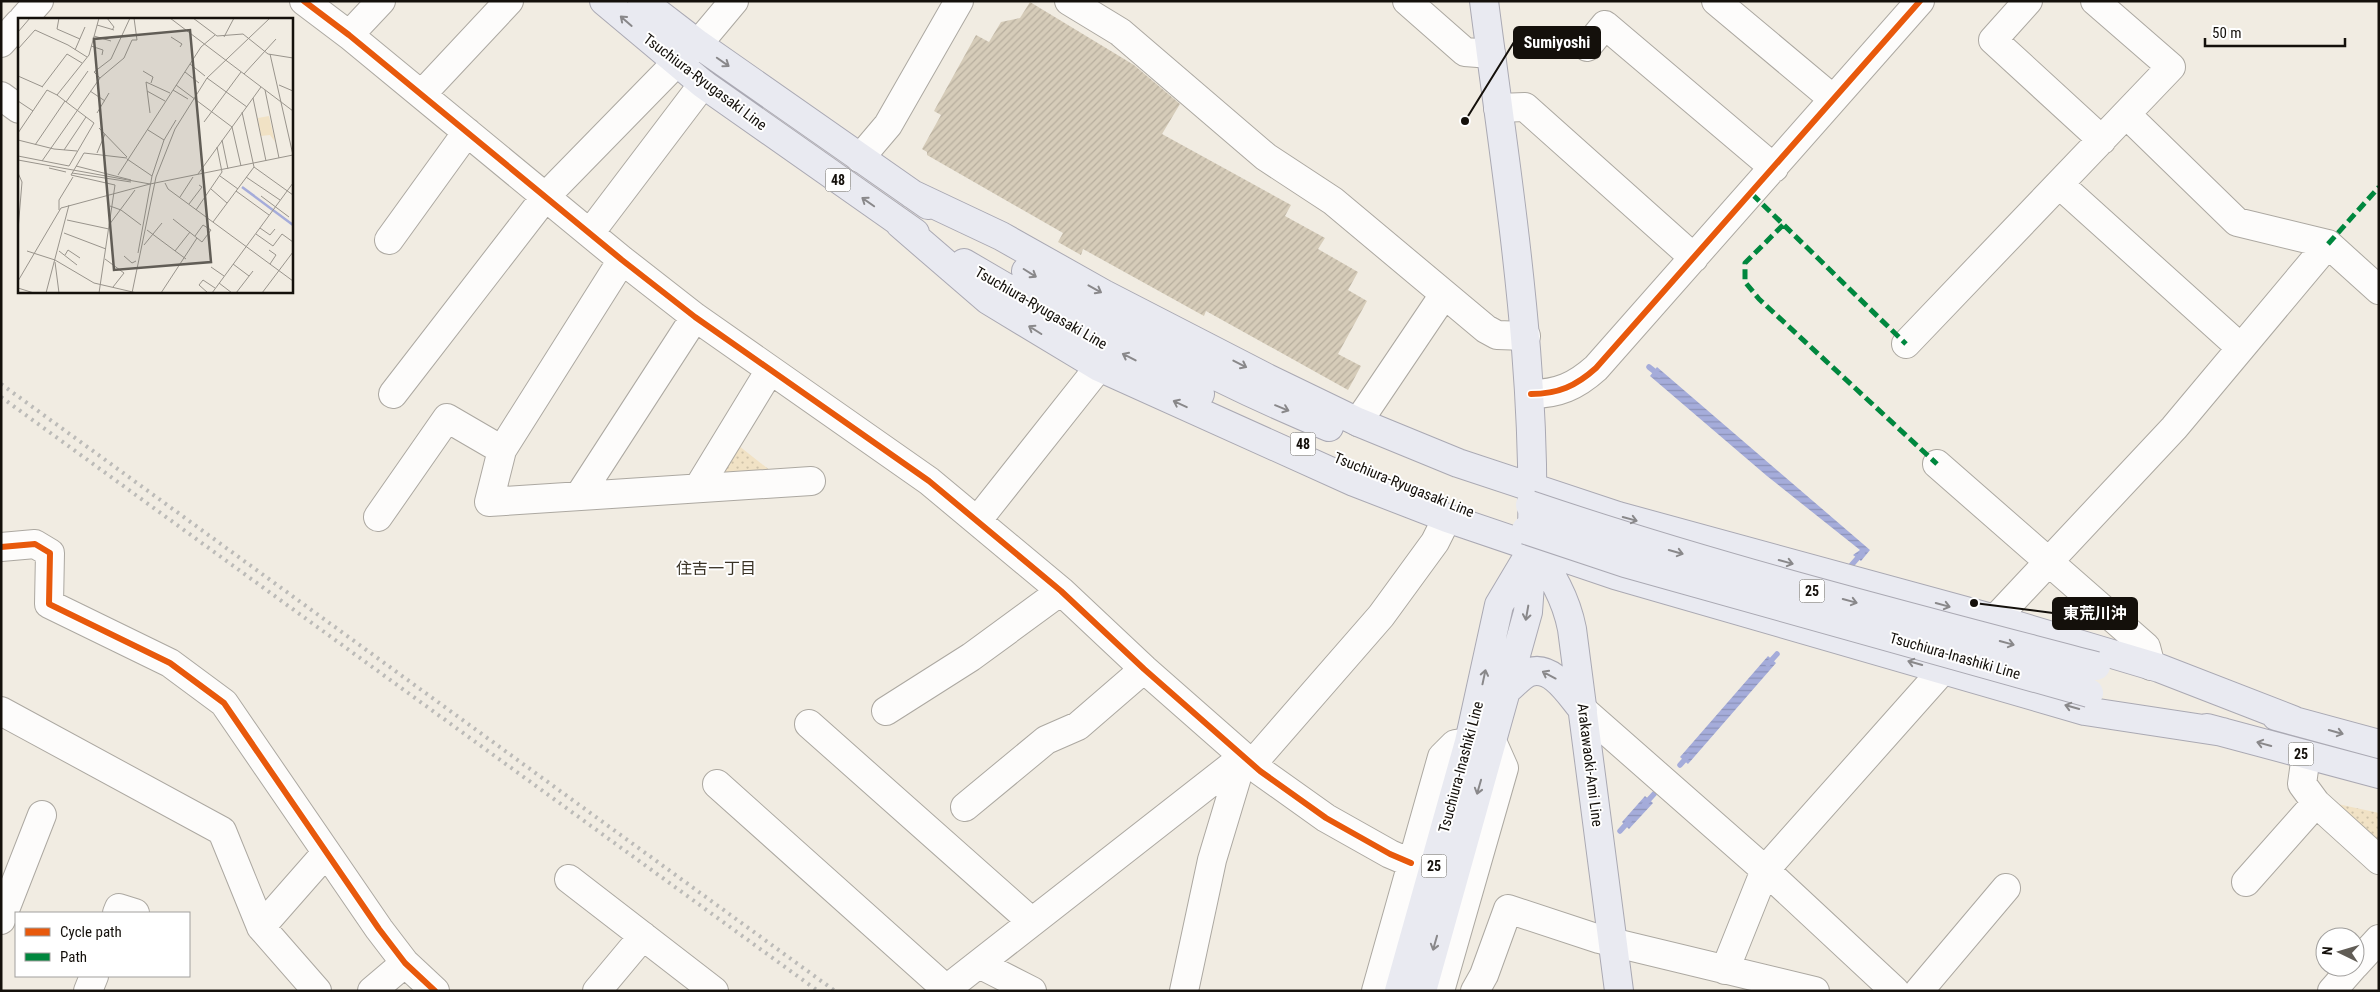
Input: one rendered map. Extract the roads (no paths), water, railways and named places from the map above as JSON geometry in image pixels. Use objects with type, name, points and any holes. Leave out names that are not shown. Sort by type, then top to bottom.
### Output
[{"type":"main road","name":"Tsuchiura-Ryugasaki Line","points":[[604,1],[703,84],[900,224],[1094,326],[1284,436],[1360,469],[1459,508],[1531,518]]},
{"type":"main road","name":"Tsuchiura-Ryugasaki Line","points":[[642,1],[698,44],[989,248],[1094,326]]},
{"type":"main road","points":[[1484,1],[1526,336],[1531,394],[1531,518]]},
{"type":"main road","points":[[912,194],[1001,236],[1104,294],[1358,422],[1458,463],[1531,518],[1615,575],[2085,711],[2223,732]]},
{"type":"main road","points":[[900,224],[988,300],[1099,367],[1354,482],[1448,518],[1618,516],[1995,619],[2151,666],[2293,720]]},
{"type":"main road","name":"Tsuchiura-Inashiki Line","points":[[1531,518],[1632,539],[1789,585],[2096,666],[2379,744]]},
{"type":"main road","name":"Tsuchiura-Inashiki Line","points":[[1399,991],[1480,742],[1508,689],[1528,612],[1531,518]]},
{"type":"main road","name":"Tsuchiura-Inashiki Line","points":[[1531,518],[1634,565],[2223,732],[2379,774]]},
{"type":"main road","name":"Tsuchiura-Inashiki Line","points":[[1422,991],[1480,742],[1499,605],[1531,518]]},
{"type":"main road","name":"Arakawaoki-Ami Line","points":[[1531,518],[1569,614],[1619,991]]},
{"type":"main road","points":[[1508,689],[1529,672],[1543,671],[1556,679],[1583,710]]},
{"type":"street","points":[[24,18],[39,1]]},
{"type":"street","points":[[304,1],[422,94],[622,260],[694,317],[929,481],[1062,591],[1144,669],[1248,761],[1326,818],[1390,854],[1411,863]]},
{"type":"street","points":[[349,35],[381,1]]},
{"type":"street","points":[[422,94],[509,1]]},
{"type":"street","points":[[393,394],[546,196],[676,63],[698,44],[734,1]]},
{"type":"street","points":[[860,158],[888,125],[959,1]]},
{"type":"street","points":[[1069,1],[1120,32],[1266,157],[1333,201],[1443,296],[1490,332],[1497,335],[1526,336]]},
{"type":"street","points":[[1407,1],[1465,52],[1491,54]]},
{"type":"street","points":[[1716,1],[1833,99]]},
{"type":"street","points":[[1531,394],[1561,392],[1580,382],[1596,368],[1920,1]]},
{"type":"street","points":[[2028,1],[1993,40],[2102,140]]},
{"type":"street","points":[[1906,344],[2171,67],[2095,1]]},
{"type":"street","points":[[1,43],[18,25]]},
{"type":"street","points":[[1587,47],[1605,25],[1774,168]]},
{"type":"street","points":[[590,233],[703,84]]},
{"type":"street","points":[[1,96],[18,108]]},
{"type":"street","points":[[1498,108],[1525,107],[1694,258]]},
{"type":"street","points":[[2127,115],[2237,222],[2328,244],[2379,290]]},
{"type":"street","points":[[389,240],[467,132]]},
{"type":"street","points":[[2059,184],[2241,348]]},
{"type":"street","points":[[1995,619],[2174,428],[2328,244]]},
{"type":"street","points":[[622,260],[502,450],[489,502],[811,481]]},
{"type":"street","points":[[1358,422],[1443,296]]},
{"type":"street","points":[[579,496],[694,317]]},
{"type":"street","points":[[977,521],[1099,367]]},
{"type":"street","points":[[698,488],[770,370]]},
{"type":"street","points":[[378,517],[447,418],[502,450]]},
{"type":"street","points":[[1937,464],[2050,560],[2146,647],[2151,666]]},
{"type":"street","points":[[717,784],[945,990],[1032,922],[1248,761],[1381,616],[1435,542],[1448,518]]},
{"type":"street","points":[[1,547],[35,544],[50,553],[49,604],[170,663],[224,702],[326,853],[405,963],[435,991]]},
{"type":"street","points":[[886,711],[971,657],[1062,591]]},
{"type":"street","points":[[965,807],[1046,740],[1078,726],[1144,669]]},
{"type":"street","points":[[1725,970],[1765,870],[1942,671]]},
{"type":"street","points":[[1583,710],[1765,870],[1895,991]]},
{"type":"street","points":[[1,711],[222,831],[261,927],[317,991]]},
{"type":"street","points":[[809,724],[1032,922]]},
{"type":"street","points":[[1376,991],[1442,757],[1455,744],[1480,742],[1504,768],[1440,991]]},
{"type":"street","points":[[2306,755],[2302,784],[2316,803],[2379,860]]},
{"type":"street","points":[[1184,991],[1212,860],[1248,761]]},
{"type":"street","points":[[2246,882],[2316,803]]},
{"type":"street","points":[[1,920],[42,815]]},
{"type":"street","points":[[261,927],[326,853]]},
{"type":"street","points":[[569,879],[714,991]]},
{"type":"street","points":[[1919,991],[2006,888]]},
{"type":"street","points":[[1468,892],[1508,910],[1613,942],[1815,991]]},
{"type":"street","points":[[117,912],[119,908],[132,912]]},
{"type":"street","points":[[1475,991],[1484,975],[1508,910]]},
{"type":"street","points":[[598,991],[644,936]]},
{"type":"street","points":[[2365,954],[2379,939]]},
{"type":"street","points":[[372,991],[405,963]]},
{"type":"street","points":[[979,964],[1032,991]]},
{"type":"street","points":[[88,991],[94,977]]},
{"type":"street","points":[[2332,991],[2344,977]]},
{"type":"water","points":[[1657,367],[1870,550],[1861,561],[1853,555],[1860,550],[1767,476],[1650,376]]},
{"type":"water","points":[[1768,656],[1776,663],[1688,764],[1680,757]]},
{"type":"water","points":[[1645,796],[1653,803],[1629,829],[1622,822]]},
{"type":"waterway","points":[[1649,367],[1659,375]]},
{"type":"waterway","points":[[1848,569],[1862,553]]},
{"type":"waterway","points":[[1768,664],[1777,654]]},
{"type":"waterway","points":[[1680,765],[1688,756]]},
{"type":"waterway","points":[[1644,805],[1654,794]]},
{"type":"waterway","points":[[1620,831],[1629,821]]},
{"type":"railway","points":[[1,384],[835,991]]},
{"type":"railway","points":[[1,397],[818,991]]},
{"type":"place","name":"Sumiyoshi","points":[[1465,121]]},
{"type":"place","name":"東荒川沖","points":[[1974,603]]},
{"type":"district","name":"住吉一丁目","points":[[716,568]]}]
